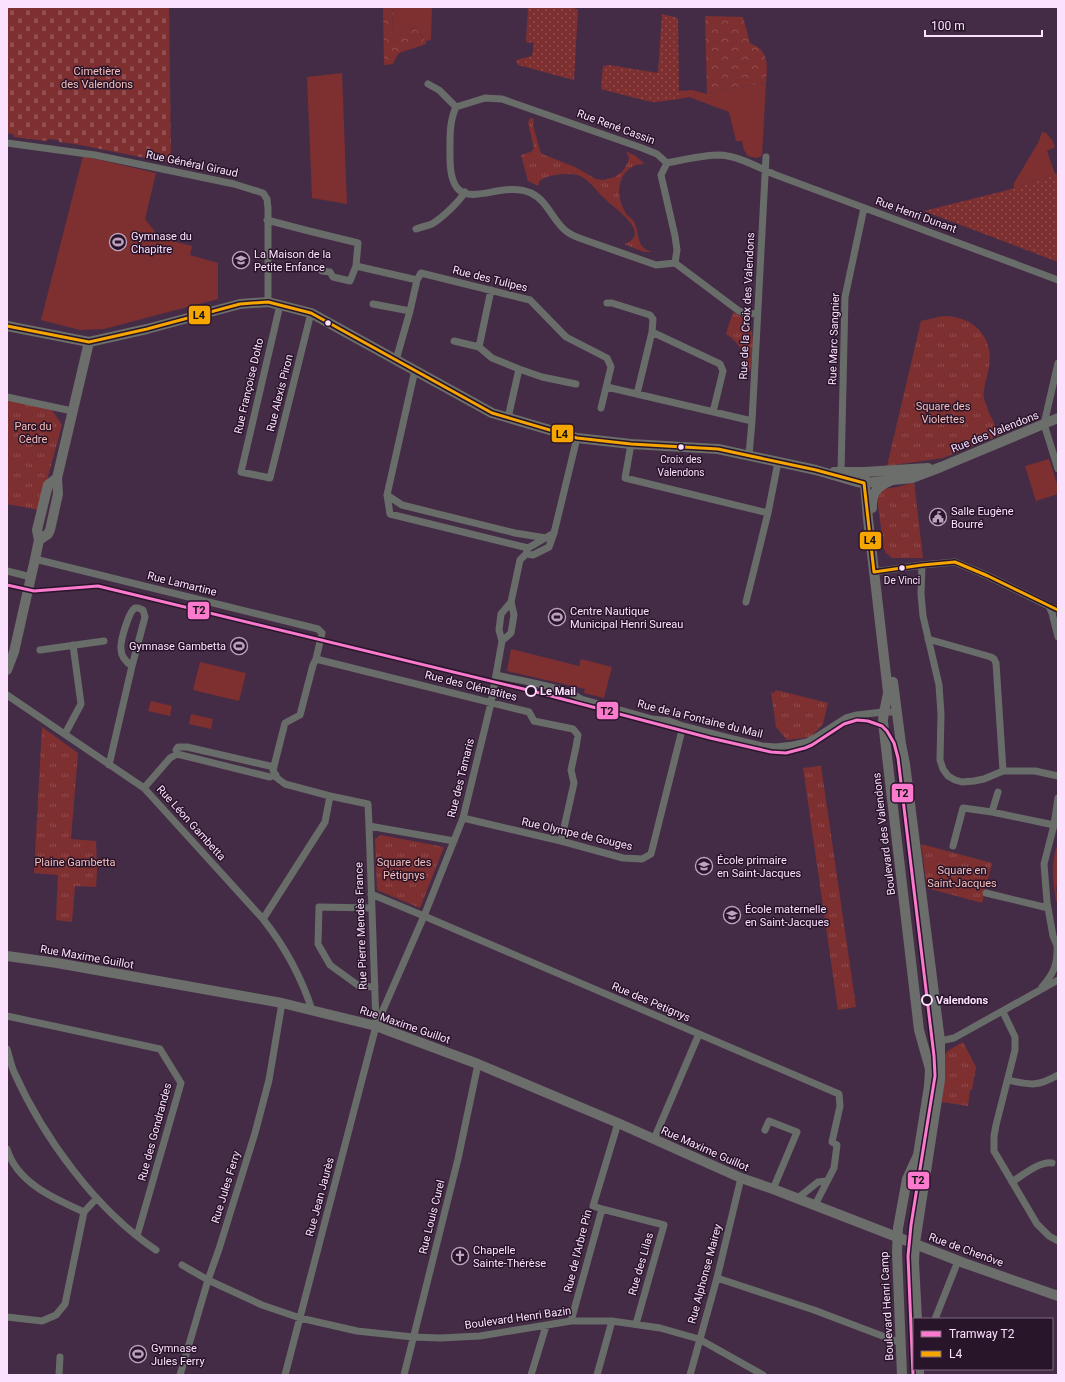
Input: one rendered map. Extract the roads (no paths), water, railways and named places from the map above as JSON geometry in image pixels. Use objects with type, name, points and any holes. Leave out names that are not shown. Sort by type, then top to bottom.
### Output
[{"type":"street","points":[[428,84],[439,90],[456,107],[451,120],[450,171],[454,182],[459,188],[465,192],[476,195],[505,189],[526,191],[540,199],[561,226],[576,237],[656,265],[675,263],[739,311],[757,314]]},
{"type":"street","name":"Rue René Cassin","points":[[456,107],[485,98],[502,99],[642,148],[657,154],[667,163]]},
{"type":"street","name":"Rue Général Giraud","points":[[7,143],[95,155],[263,192],[267,199],[268,302]]},
{"type":"street","points":[[675,263],[677,250],[675,236],[661,175],[667,163],[720,155],[766,171]]},
{"type":"street","name":"Rue de la Croix des Valendons","points":[[749,455],[766,157]]},
{"type":"street","name":"Rue Henri Dunant","points":[[766,171],[1058,280]]},
{"type":"street","points":[[416,228],[431,224],[462,198],[465,192]]},
{"type":"street","name":"Rue Marc Sangnier","points":[[841,472],[845,297],[864,208]]},
{"type":"street","points":[[267,220],[358,243],[356,266],[350,281],[334,277],[330,272],[322,271]]},
{"type":"street","points":[[356,266],[417,280],[396,360]]},
{"type":"street","name":"Rue des Tulipes","points":[[417,280],[421,273],[530,300],[566,337],[607,358],[611,367],[601,408]]},
{"type":"street","points":[[480,347],[491,290]]},
{"type":"street","points":[[7,326],[89,342],[147,329],[240,304],[268,302],[311,313],[492,413],[508,418],[577,438],[631,444],[718,449],[816,470],[857,482],[866,480]]},
{"type":"street","points":[[607,303],[612,303],[650,315],[654,321],[637,394]]},
{"type":"street","points":[[373,304],[410,311]]},
{"type":"street","name":"Rue Françoise Dolto","points":[[270,478],[241,472],[280,305]]},
{"type":"street","name":"Rue Alexis Piron","points":[[270,478],[311,313]]},
{"type":"street","points":[[652,332],[720,364],[723,371],[712,412]]},
{"type":"street","points":[[454,341],[480,347],[492,358],[519,369],[542,377],[576,384]]},
{"type":"street","points":[[7,670],[14,652],[39,540],[48,534],[50,530],[58,494],[57,478],[89,342]]},
{"type":"street","points":[[1058,362],[1044,424],[1058,469]]},
{"type":"street","points":[[508,418],[519,369]]},
{"type":"street","points":[[415,370],[387,495],[390,514],[527,551],[533,555],[549,547],[554,533],[577,438]]},
{"type":"street","points":[[607,387],[752,421]]},
{"type":"street","points":[[7,396],[72,411]]},
{"type":"street","name":"Rue des Valendons","points":[[866,480],[912,478],[1058,418]]},
{"type":"street","points":[[631,444],[625,478],[768,513]]},
{"type":"street","points":[[746,602],[768,513],[778,462]]},
{"type":"street","name":"Rue des Valendons","points":[[866,480],[904,470],[941,467]]},
{"type":"street","points":[[816,470],[841,472],[866,480]]},
{"type":"street","name":"Boulevard des Valendons","points":[[872,518],[872,496],[876,490],[887,482],[898,479]]},
{"type":"street","name":"Boulevard des Valendons","points":[[866,480],[872,518],[888,692],[882,722],[920,1030],[930,1069],[929,1086],[918,1155],[907,1179],[897,1236]]},
{"type":"street","name":"Boulevard des Valendons","points":[[866,480],[877,571],[905,764],[940,1041],[940,1080],[915,1243]]},
{"type":"street","points":[[387,495],[402,505],[515,533],[546,538]]},
{"type":"street","points":[[511,602],[514,615],[512,633],[502,642],[499,630],[502,614],[511,602],[520,560],[527,551],[554,533]]},
{"type":"street","name":"Rue Lamartine","points":[[35,559],[318,629],[322,633],[316,659]]},
{"type":"street","points":[[877,571],[955,562],[988,576],[1058,610]]},
{"type":"street","points":[[922,565],[921,594],[923,616],[939,685],[941,714],[940,760],[943,769],[948,776],[954,780],[962,782],[984,779],[1003,771],[1035,772],[1058,776]]},
{"type":"street","points":[[7,571],[31,577]]},
{"type":"street","points":[[1049,606],[1058,637]]},
{"type":"street","points":[[109,765],[145,617],[143,610],[138,608],[131,610],[128,617],[121,649],[124,659],[132,666]]},
{"type":"street","points":[[928,639],[991,657],[994,660],[996,664],[1003,771]]},
{"type":"street","points":[[40,650],[104,640]]},
{"type":"street","name":"Rue des Tamaris","points":[[376,1026],[424,916],[463,818],[491,703],[502,642]]},
{"type":"street","points":[[65,734],[81,704],[73,645]]},
{"type":"street","points":[[144,788],[170,758],[177,754],[270,776],[274,770],[285,723],[300,715],[313,664],[316,659]]},
{"type":"street","name":"Rue des Clématites","points":[[316,659],[529,712],[534,721],[573,729],[578,735],[570,770],[574,783],[561,841]]},
{"type":"street","name":"Rue de la Fontaine du Mail","points":[[496,675],[573,694],[582,699],[652,719],[669,721],[762,746],[776,747],[807,742],[846,718],[857,715],[897,712]]},
{"type":"street","name":"Rue Léon Gambetta","points":[[7,695],[144,788],[276,935],[292,962],[304,987],[312,1010]]},
{"type":"street","name":"Rue Olympe de Gouges","points":[[463,818],[561,841],[623,858],[642,859],[651,854],[683,726]]},
{"type":"street","points":[[177,754],[176,750],[178,747],[187,748],[274,770],[285,784],[330,796],[325,822],[263,919]]},
{"type":"street","points":[[992,812],[998,792]]},
{"type":"street","name":"Rue Pierre Mendès France","points":[[330,796],[368,804],[376,1026]]},
{"type":"street","points":[[1039,990],[1055,968],[1057,958],[1057,947],[1053,936],[1048,908],[1044,864],[1052,833],[1056,826],[1058,798]]},
{"type":"street","points":[[953,846],[963,808],[992,812],[1056,826]]},
{"type":"street","points":[[369,826],[454,841]]},
{"type":"street","points":[[986,893],[1048,908]]},
{"type":"street","name":"Rue des Petignys","points":[[371,894],[839,1094],[840,1106],[832,1142],[837,1145],[834,1168],[815,1205]]},
{"type":"street","points":[[372,908],[319,906],[318,944],[330,965],[359,986],[374,987]]},
{"type":"street","name":"Rue Maxime Guillot","points":[[7,956],[57,963],[282,1003],[376,1026],[478,1064],[618,1123],[741,1178],[843,1215]]},
{"type":"street","points":[[940,1041],[954,1038],[1058,980]]},
{"type":"street","name":"Rue Jules Ferry","points":[[180,1375],[269,1080],[282,1003]]},
{"type":"street","points":[[1002,1012],[1015,1037],[1015,1050],[996,1125],[994,1150],[1037,1224],[1049,1236],[1058,1241]]},
{"type":"street","name":"Rue des Gondrandes","points":[[7,1016],[160,1049],[181,1083],[137,1236]]},
{"type":"street","name":"Rue Jean Jaurès","points":[[285,1375],[376,1026]]},
{"type":"street","points":[[654,1139],[699,1034]]},
{"type":"street","points":[[7,1049],[10,1072],[54,1143],[96,1199],[137,1236],[156,1250]]},
{"type":"street","name":"Rue Louis Curel","points":[[404,1375],[458,1159],[478,1064]]},
{"type":"street","points":[[1008,1080],[1030,1085],[1039,1084],[1058,1075]]},
{"type":"street","points":[[765,1130],[769,1121],[797,1132],[773,1189]]},
{"type":"street","name":"Rue de l'Arbre Pin","points":[[571,1321],[602,1209],[593,1206],[618,1123]]},
{"type":"street","points":[[7,1149],[9,1161],[29,1182],[51,1197],[84,1212]]},
{"type":"street","points":[[1012,1182],[1041,1164],[1047,1162],[1052,1163]]},
{"type":"street","name":"Rue Alphonse Mairey","points":[[690,1375],[741,1178]]},
{"type":"street","points":[[798,1198],[818,1182],[828,1181]]},
{"type":"street","points":[[7,1317],[42,1321],[56,1315],[65,1304],[84,1212],[96,1199]]},
{"type":"street","name":"Rue des Lilas","points":[[602,1209],[664,1226],[636,1324]]},
{"type":"street","name":"Rue de Chenôve","points":[[843,1215],[958,1261],[1058,1296]]},
{"type":"street","name":"Boulevard Henri Camp","points":[[897,1236],[902,1375]]},
{"type":"street","points":[[915,1243],[914,1262],[917,1318]]},
{"type":"street","points":[[935,1318],[958,1261]]},
{"type":"street","name":"Boulevard Henri Bazin","points":[[182,1265],[208,1280],[262,1305],[300,1318],[357,1331],[413,1337],[440,1338],[480,1336],[571,1321],[612,1321],[660,1328],[699,1338],[763,1375]]},
{"type":"street","points":[[716,1278],[814,1310],[901,1343]]},
{"type":"street","points":[[597,1375],[612,1321]]},
{"type":"street","points":[[531,1375],[546,1326]]},
{"type":"street","points":[[59,1375],[60,1357]]},
{"type":"tram line","name":"T2","points":[[7,585],[34,591],[98,586],[532,691],[710,738],[771,752],[786,753],[805,748],[844,724],[857,720],[868,721],[882,726],[887,731],[894,743],[898,758],[934,1056],[935,1076],[911,1225],[908,1256],[913,1375]]},
{"type":"place","name":"Gymnase du Chapitre","points":[[118,242]]},
{"type":"place","name":"La Maison de la Petite Enfance","points":[[241,260]]},
{"type":"place","name":"Croix des Valendons","points":[[681,447]]},
{"type":"place","name":"Salle Eugène Bourré","points":[[938,517]]},
{"type":"place","name":"De Vinci","points":[[902,568]]},
{"type":"place","name":"Centre Nautique Municipal Henri Sureau","points":[[557,617]]},
{"type":"place","name":"Gymnase Gambetta","points":[[239,646]]},
{"type":"place","name":"Le Mail","points":[[531,691]]},
{"type":"place","name":"École primaire en Saint-Jacques","points":[[704,866]]},
{"type":"place","name":"École maternelle en Saint-Jacques","points":[[732,915]]},
{"type":"place","name":"Valendons","points":[[927,1000]]},
{"type":"place","name":"Chapelle Sainte-Thérèse","points":[[460,1256]]},
{"type":"place","name":"Gymnase Jules Ferry","points":[[138,1354]]},
{"type":"park label","name":"Cimetière des Valendons","points":[[97,77]]},
{"type":"park label","name":"Square des Violettes","points":[[943,412]]},
{"type":"park label","name":"Parc du Cèdre","points":[[33,432]]},
{"type":"park label","name":"Plaine Gambetta","points":[[75,862]]},
{"type":"park label","name":"Square des Pétignys","points":[[404,868]]},
{"type":"park label","name":"Square en Saint-Jacques","points":[[962,876]]}]
